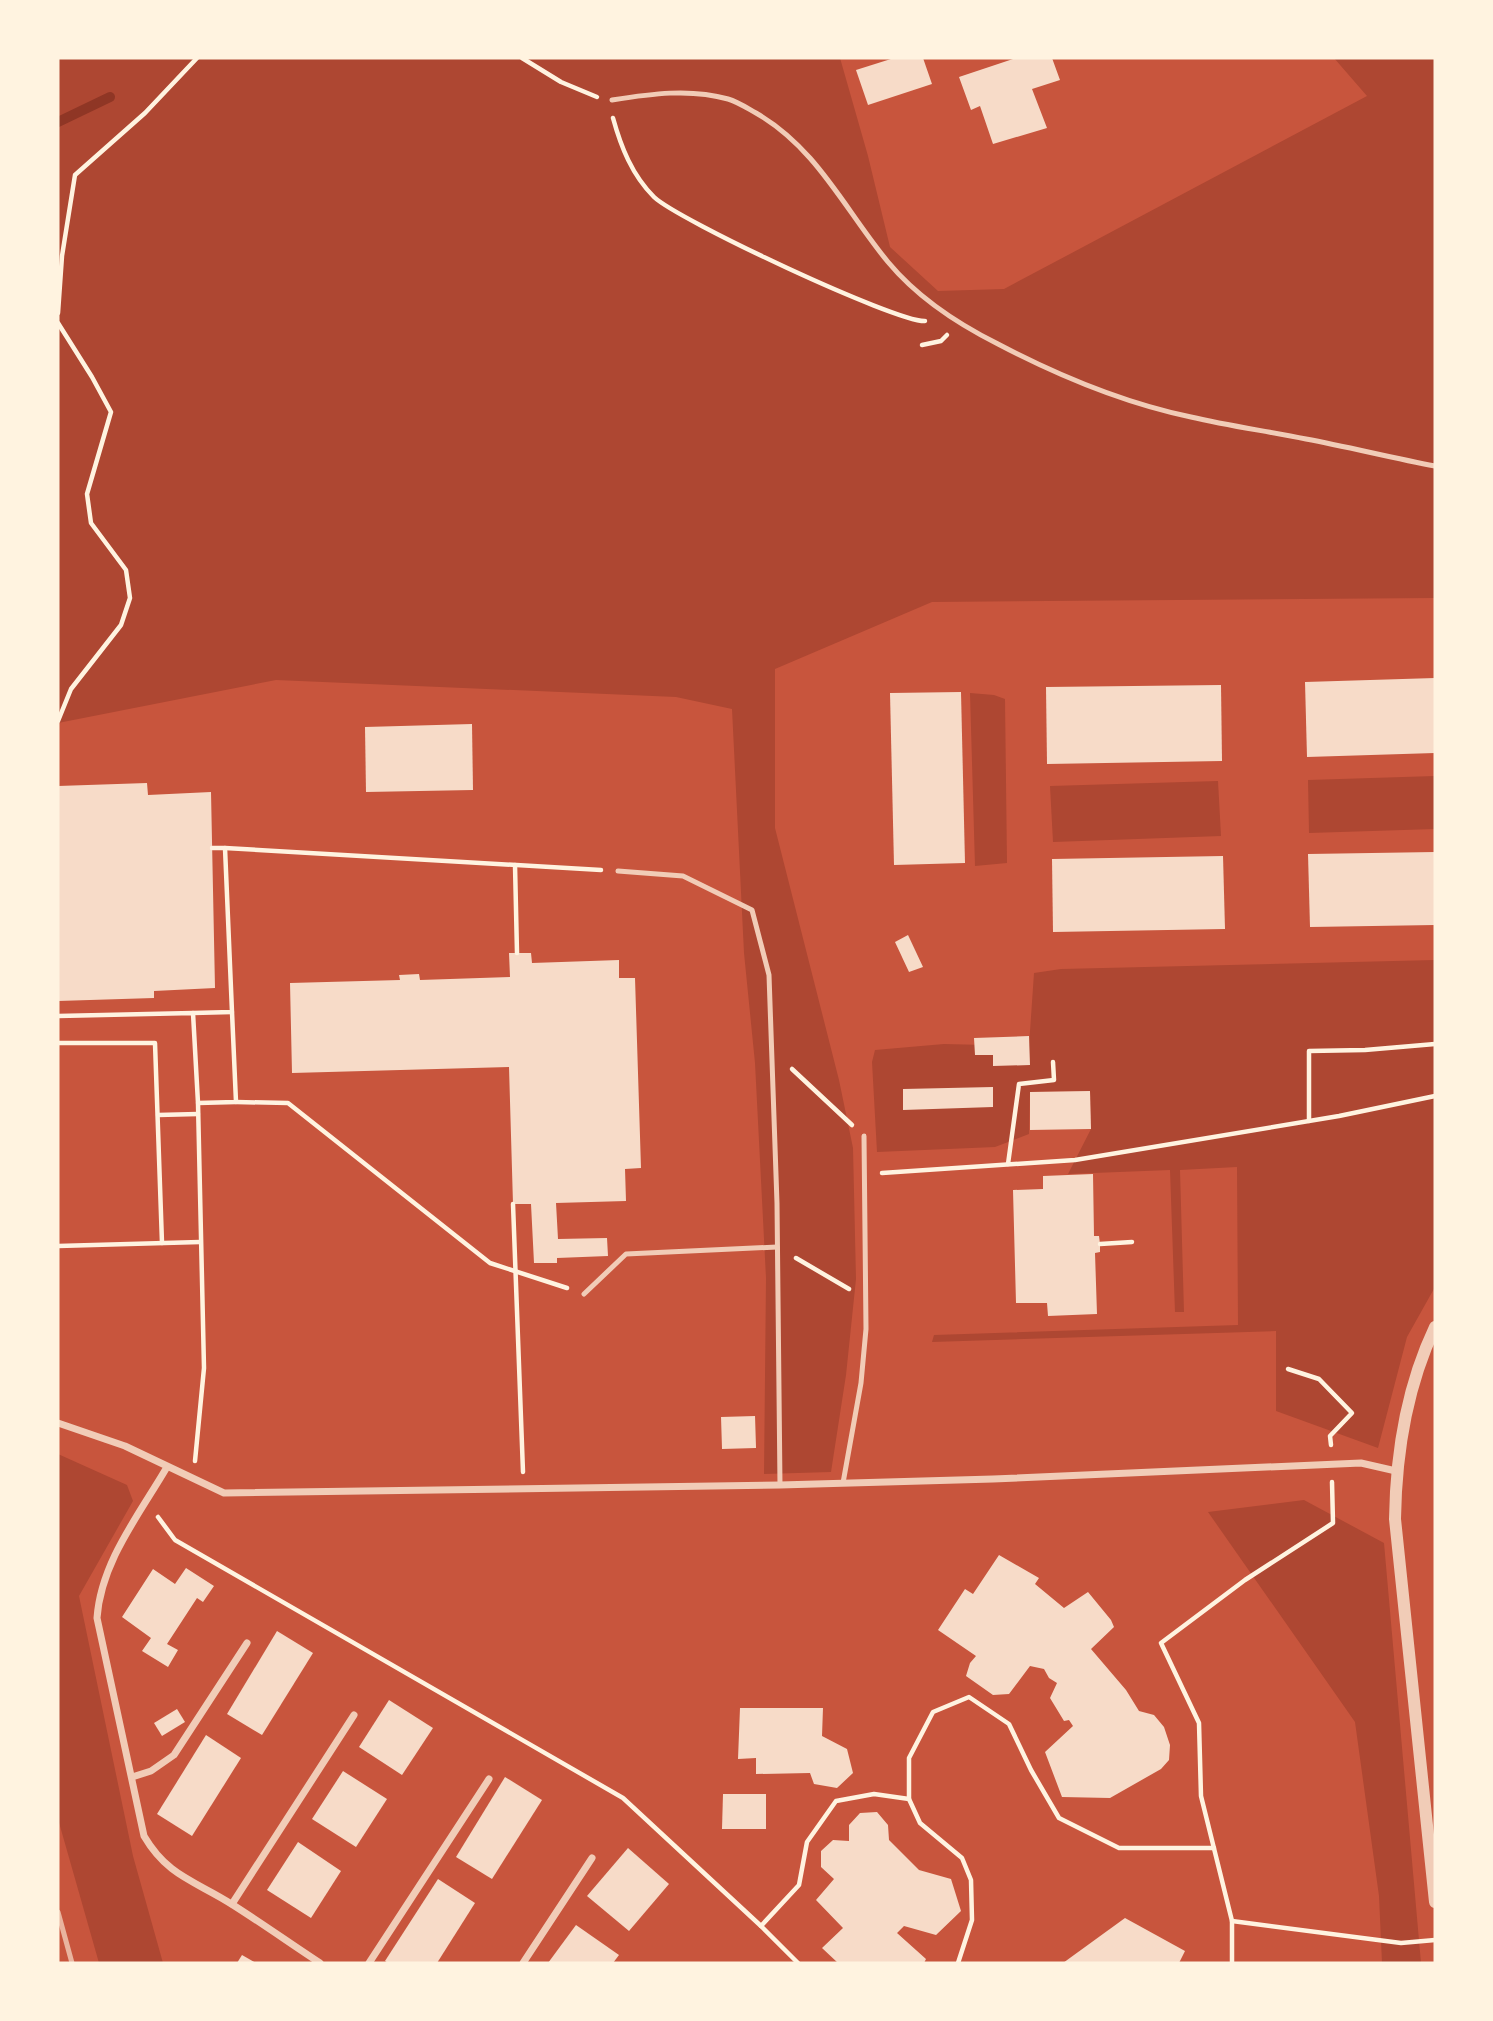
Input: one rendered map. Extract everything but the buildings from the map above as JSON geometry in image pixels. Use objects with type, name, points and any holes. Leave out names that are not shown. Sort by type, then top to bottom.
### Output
[{"type":"street","points":[[1435,1327],[1424,1350],[1408,1401],[1396,1471],[1397,1547],[1435,1902]]},
{"type":"street","points":[[58,1423],[125,1446],[224,1493],[780,1485],[1091,1476],[1362,1463],[1396,1471]]},
{"type":"street","points":[[167,1467],[116,1554],[98,1596],[97,1618],[144,1836],[155,1855],[170,1869],[232,1904],[320,1963]]},
{"type":"street","points":[[132,1777],[151,1771],[174,1755],[247,1643]]},
{"type":"street","points":[[232,1904],[354,1715]]},
{"type":"street","points":[[369,1963],[489,1779]]},
{"type":"street","points":[[523,1963],[592,1858]]},
{"type":"lane","points":[[612,100],[662,93],[696,93],[728,99],[763,117],[790,135],[821,168],[888,263],[914,289],[950,317],[1046,368],[1108,393],[1189,417],[1435,466]]},
{"type":"lane","points":[[618,871],[683,876],[752,910],[769,975],[777,1247],[780,1485]]},
{"type":"lane","points":[[843,1483],[861,1383],[866,1329],[864,1136]]},
{"type":"lane","points":[[584,1294],[626,1254],[777,1247]]},
{"type":"path","points":[[58,313],[62,257],[75,174],[145,113],[197,58]]},
{"type":"path","points":[[522,58],[561,82],[612,100],[612,114],[630,166],[655,198],[704,228],[896,314],[922,322],[950,317]]},
{"type":"path","points":[[58,323],[111,412],[87,494],[91,523],[126,570],[130,597],[121,625],[71,689],[58,721]]},
{"type":"path","points":[[212,848],[618,871]]},
{"type":"path","points":[[225,848],[236,1102]]},
{"type":"path","points":[[515,865],[517,953]]},
{"type":"path","points":[[58,1016],[232,1012]]},
{"type":"path","points":[[192,1013],[198,1103],[204,1368],[194,1479]]},
{"type":"path","points":[[58,1043],[155,1043],[162,1243]]},
{"type":"path","points":[[1309,1121],[1309,1051],[1365,1050],[1435,1044]]},
{"type":"path","points":[[1008,1164],[1019,1084],[1054,1080],[1053,1062]]},
{"type":"path","points":[[803,1081],[843,1117]]},
{"type":"path","points":[[863,1174],[1075,1160],[1309,1121],[1435,1096]]},
{"type":"path","points":[[198,1103],[288,1103],[490,1264],[584,1294]]},
{"type":"path","points":[[158,1115],[198,1114]]},
{"type":"path","points":[[513,1204],[524,1490]]},
{"type":"path","points":[[58,1246],[200,1242]]},
{"type":"path","points":[[1100,1244],[1132,1242]]},
{"type":"path","points":[[805,1263],[836,1281]]},
{"type":"path","points":[[1288,1368],[1320,1379],[1352,1413],[1331,1436]]},
{"type":"path","points":[[1232,1963],[1233,1921],[1201,1796],[1199,1723],[1161,1643],[1245,1580],[1333,1523],[1332,1499]]},
{"type":"path","points":[[147,1503],[175,1540],[623,1798],[798,1963]]},
{"type":"path","points":[[958,1963],[972,1920],[971,1880],[962,1858],[920,1823],[909,1799],[909,1758],[933,1712],[969,1697],[1009,1724],[1031,1770],[1059,1818],[1119,1848],[1214,1848]]},
{"type":"path","points":[[761,1926],[799,1885],[807,1842],[836,1801],[874,1794],[909,1799]]},
{"type":"path","points":[[1233,1921],[1401,1943],[1435,1940]]},
{"type":"shaded area","points":[[58,58],[840,58],[890,247],[938,291],[1004,289],[1367,96],[1334,58],[1435,58],[1435,598],[932,602],[775,669],[775,828],[839,1080],[853,1148],[856,1279],[846,1375],[831,1472],[764,1474],[766,1278],[755,1063],[744,953],[732,709],[676,697],[276,680],[58,723]]},
{"type":"shaded area","points":[[970,693],[1005,699],[1007,863],[975,866]]},
{"type":"shaded area","points":[[1435,776],[1435,829],[1309,833],[1308,780]]},
{"type":"shaded area","points":[[1218,781],[1221,836],[1053,842],[1050,786]]},
{"type":"shaded area","points":[[1435,960],[1435,1287],[1407,1337],[1378,1448],[1276,1411],[1276,1331],[932,1342],[934,1335],[1238,1325],[1237,1167],[1180,1170],[1184,1312],[1175,1312],[1170,1170],[1068,1174],[1091,1129],[1090,1091],[1030,1092],[1029,1134],[995,1147],[877,1152],[872,1062],[875,1050],[944,1044],[1029,1046],[1034,973],[1061,969]]},
{"type":"shaded area","points":[[58,1454],[127,1485],[133,1501],[79,1596],[133,1856],[163,1963],[99,1963],[58,1819]]},
{"type":"shaded area","points":[[1304,1500],[1384,1543],[1421,1963],[1382,1963],[1379,1896],[1355,1722],[1208,1512]]},
{"type":"waterway","points":[[58,122],[110,97]]},
{"type":"railway","points":[[58,1912],[72,1963]]}]
